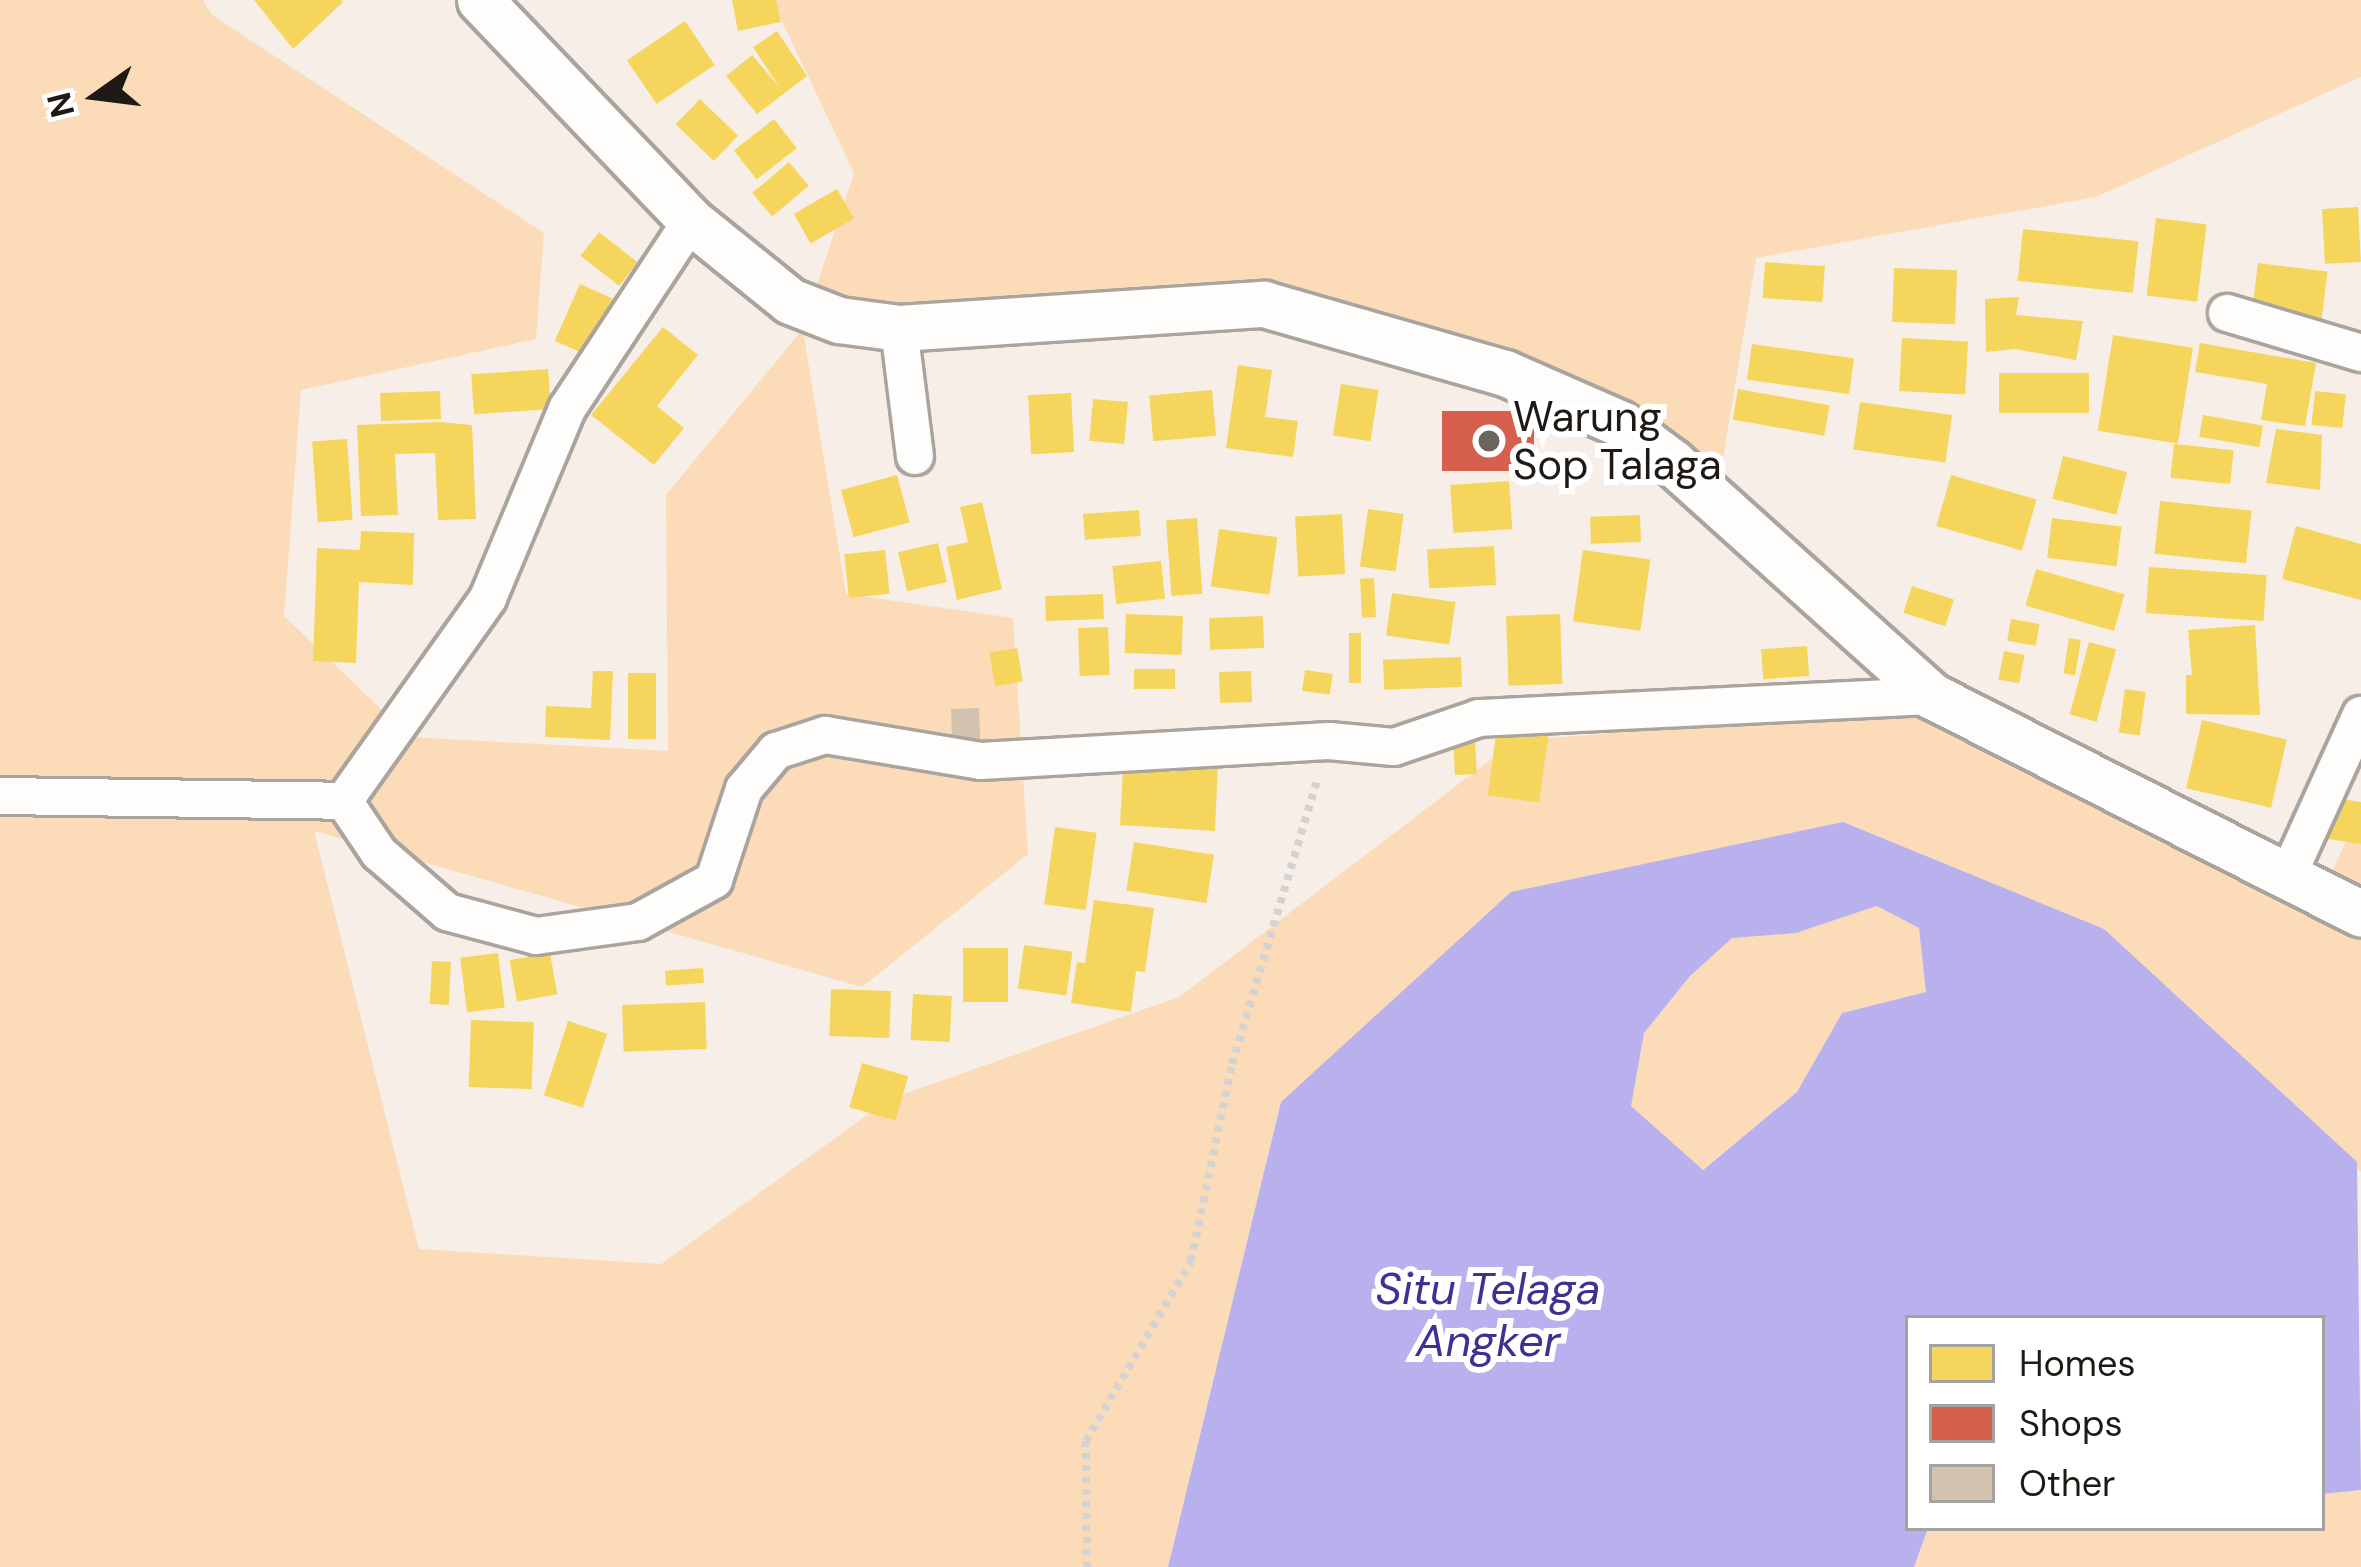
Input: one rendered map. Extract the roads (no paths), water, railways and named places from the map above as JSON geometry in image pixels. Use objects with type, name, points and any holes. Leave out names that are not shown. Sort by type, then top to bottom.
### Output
[{"type":"street","points":[[480,0],[691,221],[790,301],[839,320],[898,328],[1264,304],[1505,373],[1619,423],[1672,462],[1932,697],[2361,914]]},
{"type":"street","points":[[344,802],[488,598],[567,409],[691,221]]},
{"type":"street","points":[[2227,314],[2361,353]]},
{"type":"street","points":[[898,328],[915,456]]},
{"type":"street","points":[[344,802],[379,854],[447,912],[536,936],[638,922],[714,880],[744,789],[776,751],[824,735],[981,761],[1329,741],[1394,747],[1479,718],[1932,697]]},
{"type":"street","points":[[2288,875],[2361,715]]},
{"type":"street","points":[[0,796],[344,802]]},
{"type":"water","name":"Situ Telaga Angker","points":[[1843,822],[2104,929],[2357,1162],[2361,1490],[2325,1494],[2325,1315],[1905,1315],[1905,1531],[1927,1531],[1914,1567],[1168,1567],[1281,1102],[1511,892]],"holes":[[[1877,906],[1919,928],[1926,992],[1842,1013],[1797,1092],[1703,1170],[1631,1106],[1644,1033],[1690,976],[1732,938],[1796,933]]]},
{"type":"place","name":"Warung Sop Talaga","points":[[1489,441]]}]
